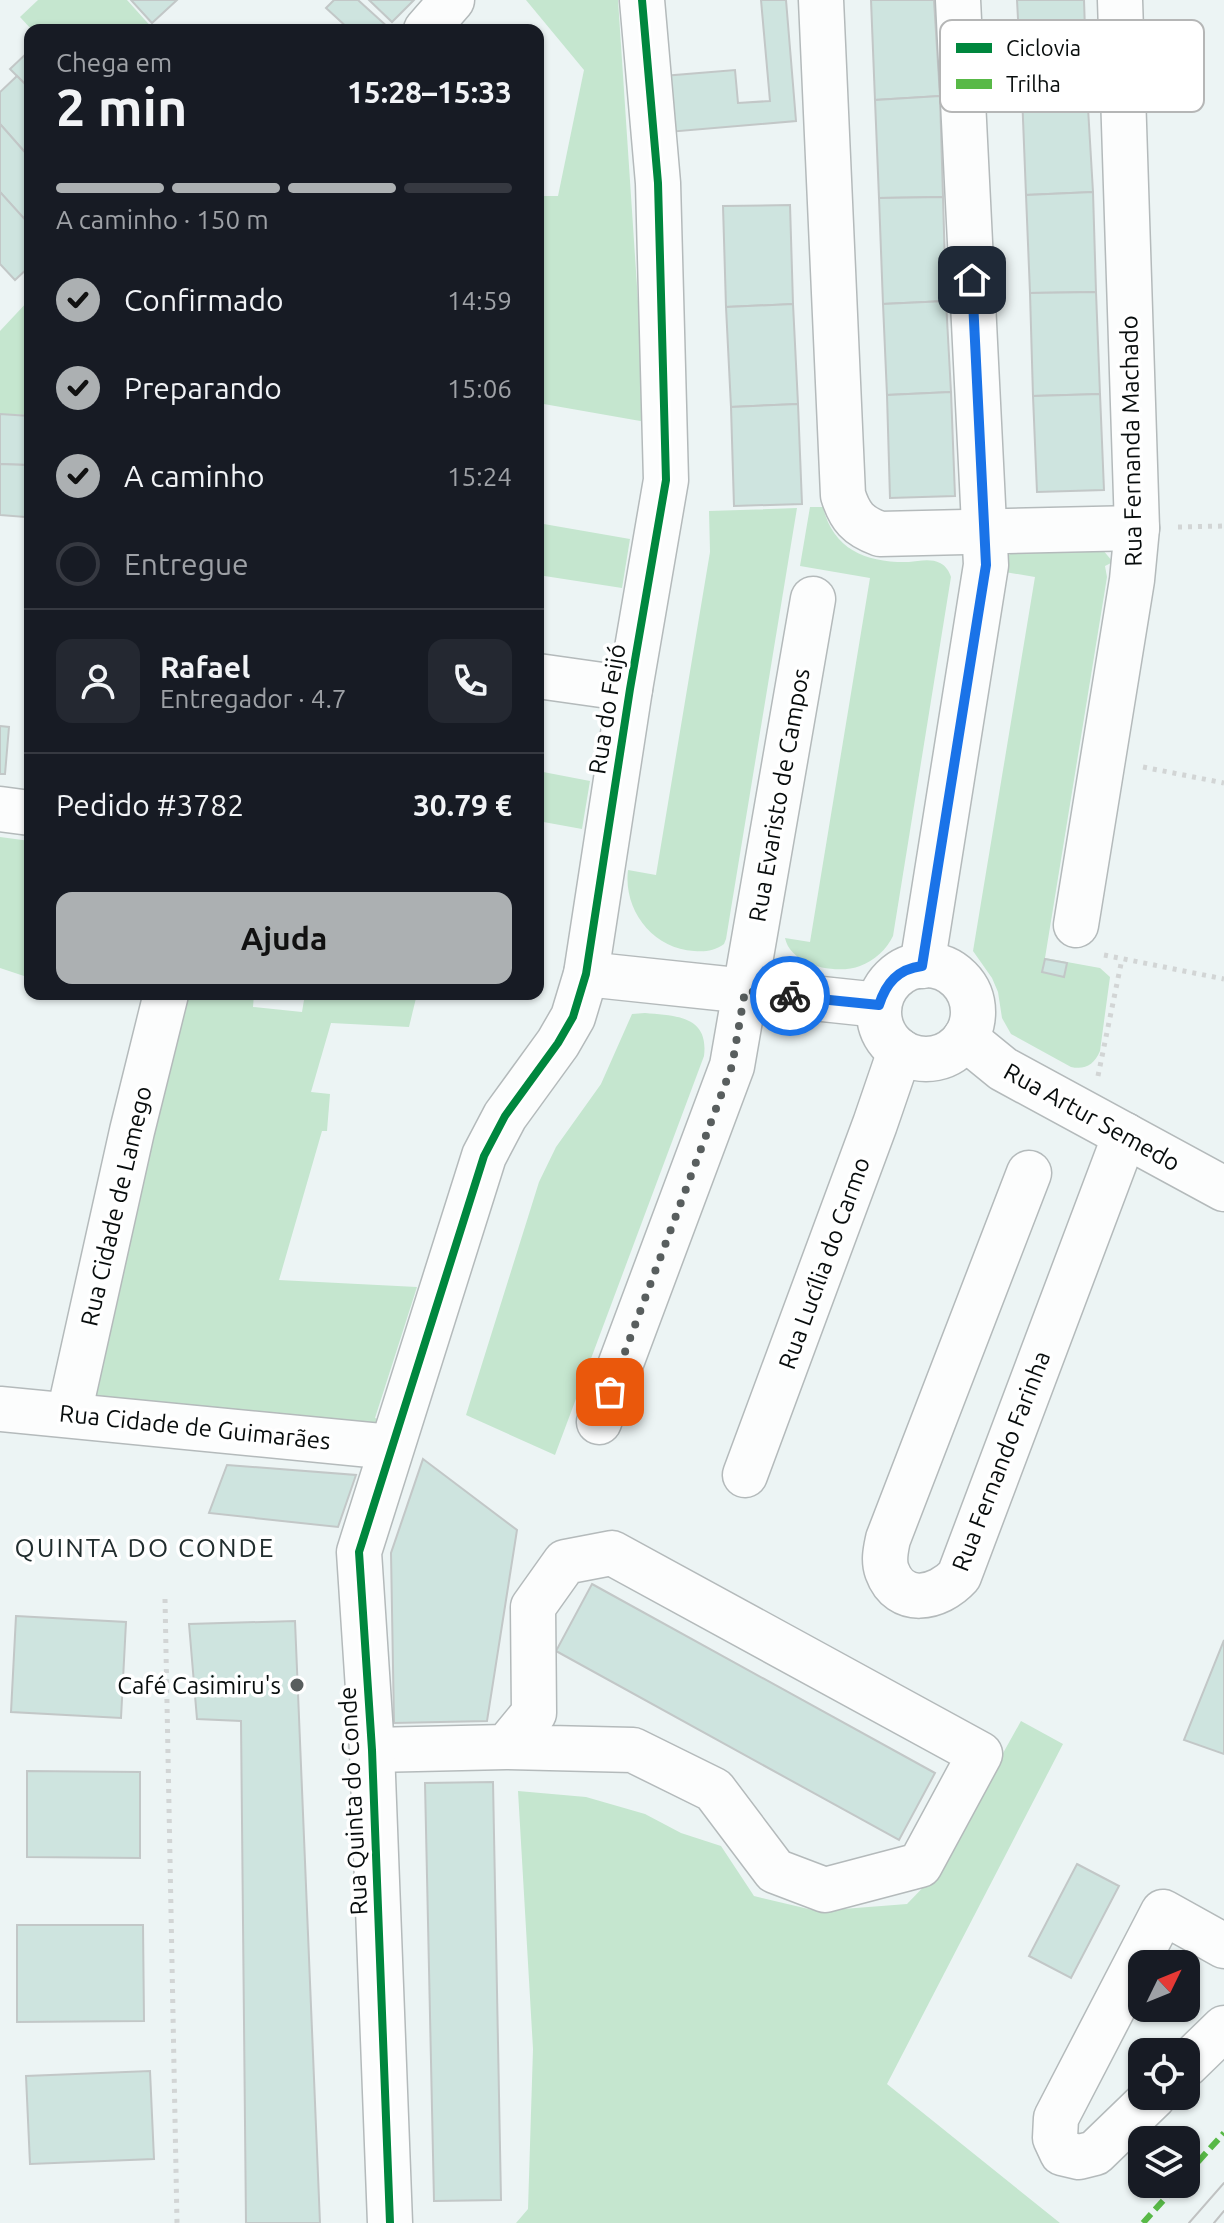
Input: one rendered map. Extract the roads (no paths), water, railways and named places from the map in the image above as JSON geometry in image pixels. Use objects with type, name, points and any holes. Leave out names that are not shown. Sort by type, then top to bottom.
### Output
[{"type":"street","points":[[431,24],[452,0]]},
{"type":"street","name":"Rua do Feijó","points":[[410,1384],[484,1156],[505,1116],[573,1017],[586,974],[666,480],[658,183],[642,0]]},
{"type":"street","points":[[821,0],[842,479],[849,513],[862,528],[880,534],[985,529],[1137,528]]},
{"type":"street","points":[[958,0],[959,20]]},
{"type":"street","name":"Rua Fernanda Machado","points":[[1120,0],[1121,20]]},
{"type":"street","points":[[922,966],[986,565],[964,112]]},
{"type":"street","name":"Rua Fernanda Machado","points":[[1076,925],[1132,580],[1137,528],[1124,112]]},
{"type":"street","name":"Rua Evaristo de Campos","points":[[599,1422],[732,1066],[813,599]]},
{"type":"street","points":[[544,677],[630,689]]},
{"type":"street","points":[[0,809],[24,812]]},
{"type":"street","points":[[922,966],[933,966],[952,973],[966,988],[973,1009],[970,1029],[965,1038],[950,1053],[930,1059],[909,1056],[892,1044],[881,1026],[879,1005],[894,978],[912,967],[922,966]]},
{"type":"street","points":[[586,974],[879,1005]]},
{"type":"street","name":"Rua Cidade de Lamego","points":[[69,1414],[132,1131],[165,1000]]},
{"type":"street","name":"Rua Artur Semedo","points":[[965,1038],[1003,1069],[1224,1189]]},
{"type":"street","name":"Rua Lucília do Carmo","points":[[745,1475],[900,1051]]},
{"type":"street","name":"Rua Fernando Farinha","points":[[1029,1173],[888,1539],[887,1571],[893,1582],[910,1595],[943,1592],[959,1576],[1107,1126]]},
{"type":"street","name":"Rua Quinta do Conde","points":[[390,2223],[372,1750],[359,1552],[410,1384]]},
{"type":"street","name":"Rua Cidade de Guimarães","points":[[0,1409],[391,1447]]},
{"type":"street","points":[[372,1750],[506,1747],[633,1750],[714,1790],[775,1871],[825,1890],[920,1865],[980,1754],[612,1553],[565,1562],[533,1607],[534,1713],[506,1747]]},
{"type":"street","points":[[1140,2110],[1095,2153],[1079,2157],[1062,2153],[1055,2138],[1056,2118],[1163,1912],[1224,1946]]},
{"type":"street","points":[[1200,2051],[1224,2028]]},
{"type":"tram line","points":[[1189,2223],[1224,2183]]},
{"type":"tram line","points":[[1214,2223],[1224,2211]]},
{"type":"place","name":"Café Casimiru's","points":[[297,1685]]},
{"type":"district","name":"QUINTA DO CONDE","points":[[145,1547]]}]
